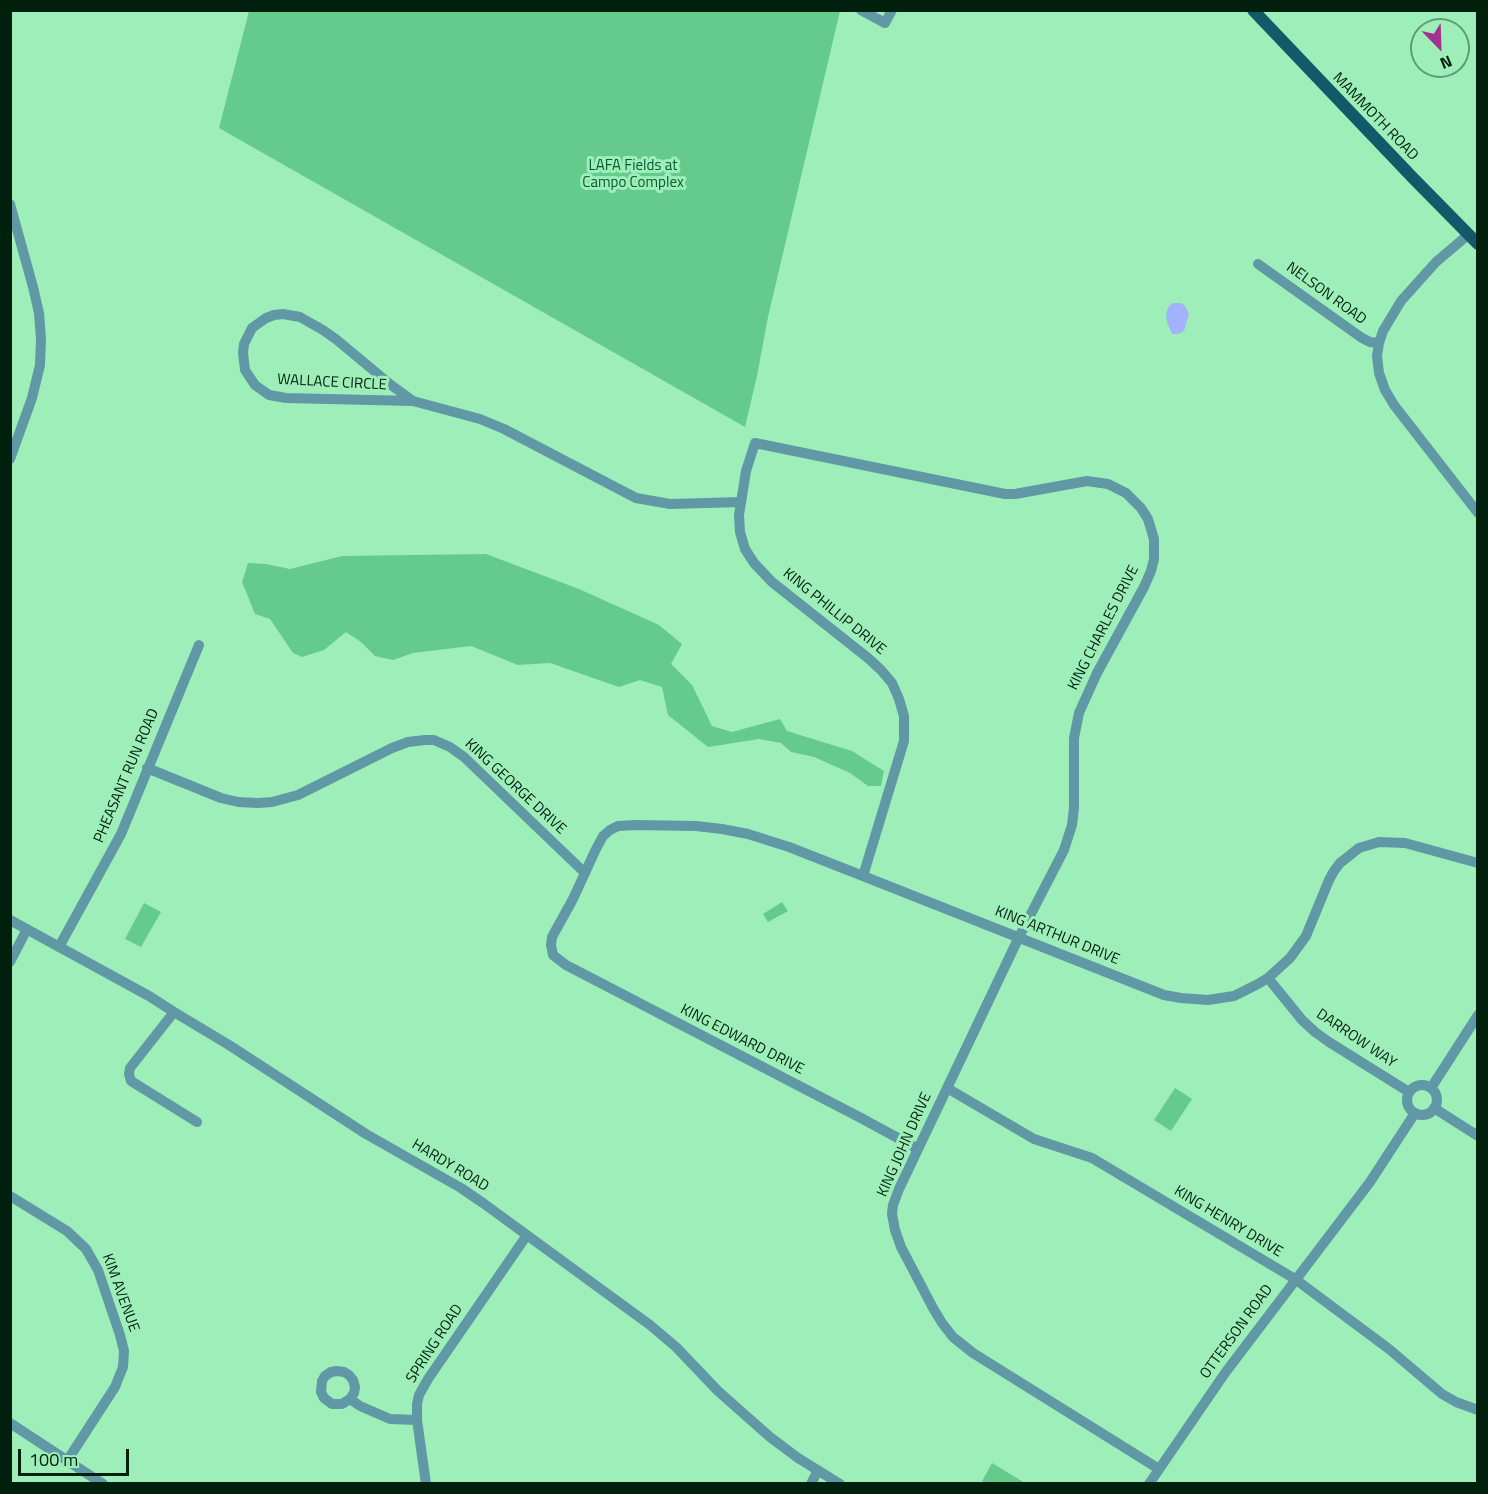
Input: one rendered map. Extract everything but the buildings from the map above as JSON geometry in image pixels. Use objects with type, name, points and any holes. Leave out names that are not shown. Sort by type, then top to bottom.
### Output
[{"type":"main road","name":"MAMMOTH ROAD","points":[[1253,10],[1478,244]]},
{"type":"street","points":[[861,10],[885,23],[892,10]]},
{"type":"street","points":[[10,204],[39,313],[41,339],[40,365],[32,398],[10,459]]},
{"type":"street","points":[[1468,234],[1436,262],[1412,288],[1383,331],[1377,356],[1379,373],[1394,405],[1478,513]]},
{"type":"street","name":"NELSON ROAD","points":[[1258,264],[1362,338],[1379,343]]},
{"type":"street","name":"WALLACE CIRCLE","points":[[413,401],[337,340],[300,317],[283,314],[266,318],[252,328],[244,344],[245,370],[255,385],[269,394],[286,398],[413,401],[480,419],[636,498],[670,504],[741,502]]},
{"type":"street","name":"KING PHILLIP DRIVE","points":[[755,443],[746,471],[739,515],[740,532],[745,549],[754,564],[772,582],[881,669],[892,683],[904,716],[904,741],[863,876]]},
{"type":"street","name":"KING CHARLES DRIVE","points":[[755,443],[1005,494],[1080,482],[1101,482],[1126,493],[1148,519],[1155,545],[1151,571],[1100,666],[1079,712],[1074,738],[1072,825],[1064,850],[1019,937]]},
{"type":"street","name":"PHEASANT RUN ROAD","points":[[59,946],[130,815],[147,768],[199,645]]},
{"type":"street","name":"KING GEORGE DRIVE","points":[[147,768],[230,800],[248,803],[272,802],[298,795],[392,748],[408,742],[434,741],[450,747],[464,757],[585,873]]},
{"type":"street","name":"KING ARTHUR DRIVE","points":[[554,955],[551,945],[552,937],[603,836],[618,826],[696,826],[748,834],[789,847],[1164,995],[1208,1000],[1234,996],[1268,978],[1290,958],[1306,936],[1334,870],[1340,862],[1359,848],[1379,842],[1405,843],[1478,863]]},
{"type":"street","name":"HARDY ROAD","points":[[10,920],[149,996],[366,1134],[461,1188],[650,1325],[676,1347],[718,1391],[750,1420],[798,1458],[840,1484]]},
{"type":"street","points":[[10,962],[27,929]]},
{"type":"street","name":"KING JOHN DRIVE","points":[[1019,937],[899,1189],[892,1214],[895,1230],[905,1254],[942,1323],[953,1337],[973,1353],[1159,1469]]},
{"type":"street","name":"KING EDWARD DRIVE","points":[[554,955],[566,965],[918,1149]]},
{"type":"street","name":"DARROW WAY","points":[[1268,978],[1302,1020],[1315,1032],[1409,1092]]},
{"type":"street","points":[[174,1012],[130,1068],[129,1074],[131,1081],[197,1122]]},
{"type":"street","points":[[1431,1088],[1478,1015]]},
{"type":"street","points":[[1419,1085],[1431,1088],[1437,1097],[1434,1108],[1426,1114],[1415,1113],[1408,1106],[1409,1092],[1419,1085]]},
{"type":"street","name":"KING HENRY DRIVE","points":[[947,1088],[1034,1139],[1092,1158],[1295,1279],[1389,1349],[1442,1394],[1478,1410]]},
{"type":"street","points":[[1434,1108],[1478,1136]]},
{"type":"street","name":"OTTERSON ROAD","points":[[1149,1484],[1225,1373],[1370,1182],[1415,1113]]},
{"type":"street","name":"KIM AVENUE","points":[[10,1196],[67,1231],[86,1249],[98,1270],[124,1351],[123,1367],[115,1387],[67,1461]]},
{"type":"street","name":"SPRING ROAD","points":[[426,1484],[417,1420],[417,1404],[423,1386],[527,1235]]},
{"type":"street","points":[[350,1399],[390,1419],[417,1420]]},
{"type":"street","points":[[10,1423],[103,1484]]},
{"type":"street","points":[[811,1484],[818,1470]]},
{"type":"green space","name":"LAFA Fields at Campo Complex","points":[[249,11],[840,11],[768,317],[745,427],[219,128]]},
{"type":"green space","points":[[486,554],[579,589],[659,625],[682,644],[671,664],[692,685],[712,726],[732,732],[780,719],[787,731],[852,751],[884,771],[881,786],[868,786],[850,773],[814,757],[791,752],[781,743],[759,739],[708,747],[668,715],[662,687],[640,680],[619,687],[550,663],[518,665],[471,646],[413,653],[393,660],[375,656],[361,642],[346,632],[324,650],[302,657],[293,653],[270,619],[255,614],[242,582],[248,563],[290,569],[342,556]]},
{"type":"green space","points":[[782,902],[788,911],[768,922],[763,914]]},
{"type":"green space","points":[[144,903],[161,912],[141,947],[125,939]]},
{"type":"green space","points":[[1175,1088],[1192,1099],[1171,1131],[1154,1120]]},
{"type":"green space","points":[[992,1463],[1025,1483],[986,1483],[982,1481]]},
{"type":"water","points":[[1173,303],[1181,303],[1189,314],[1184,331],[1178,334],[1172,334],[1167,322],[1166,314]]}]
